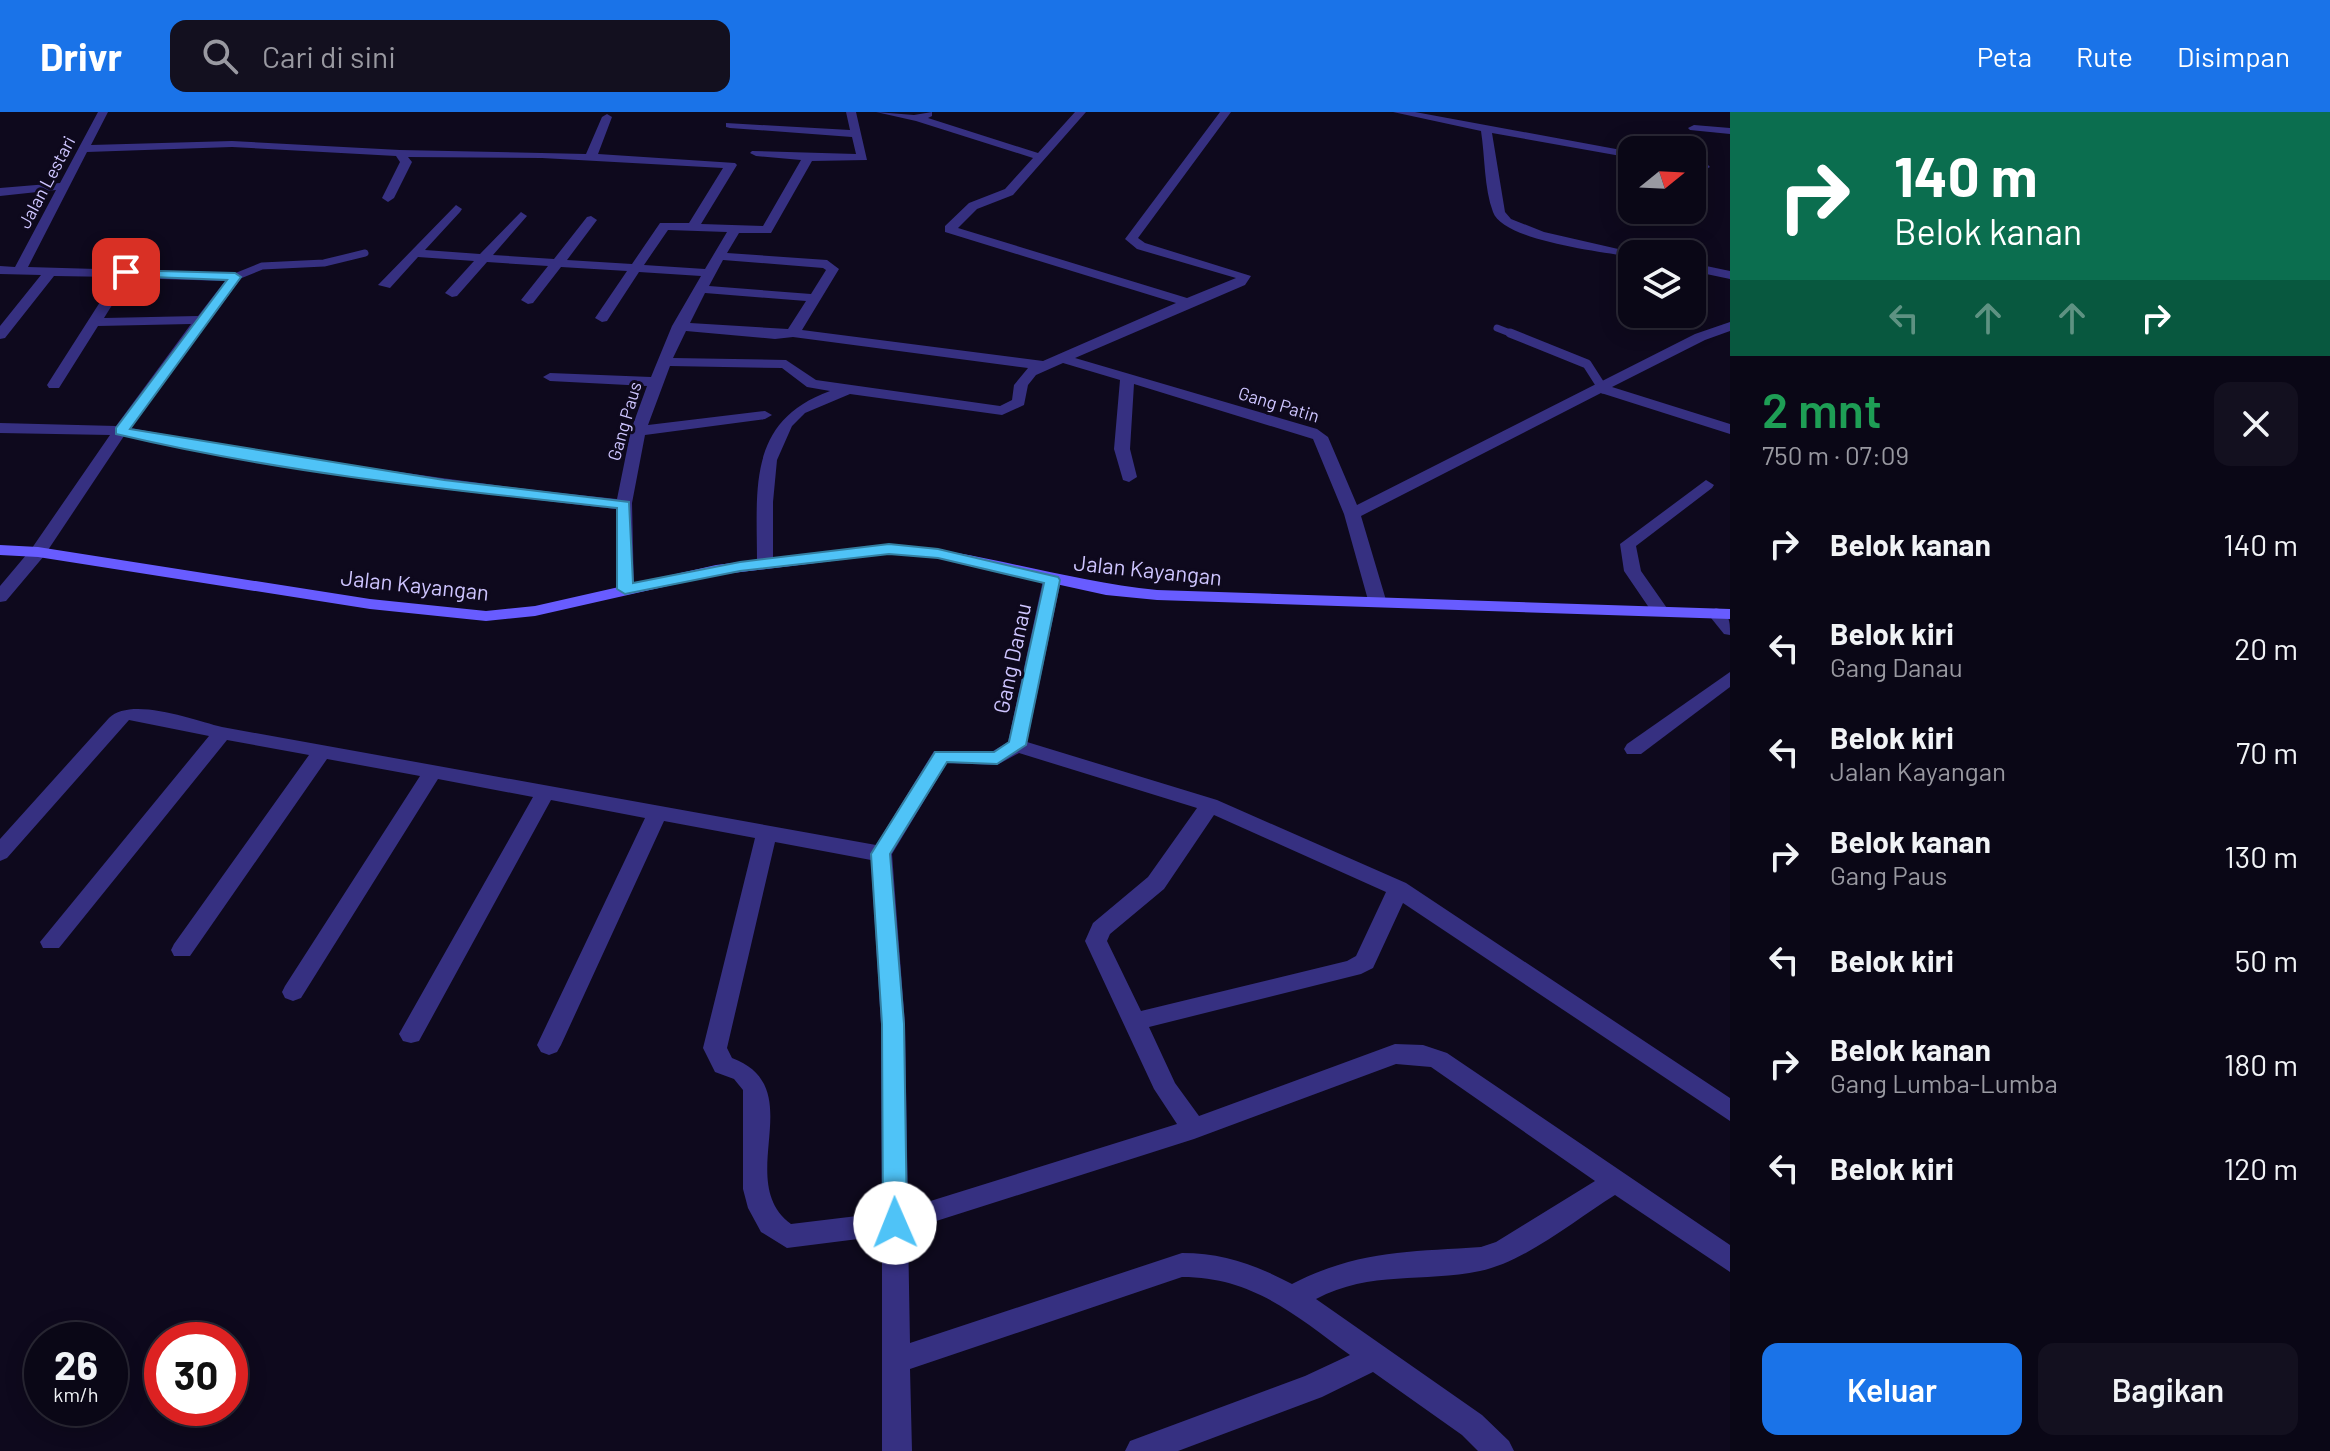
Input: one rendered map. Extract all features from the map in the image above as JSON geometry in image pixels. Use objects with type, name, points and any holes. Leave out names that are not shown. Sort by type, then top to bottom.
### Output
[{"type":"street","name":"Jalan Lestari","points":[[20,269],[103,112]]},
{"type":"street","points":[[756,153],[863,158],[851,112]]},
{"type":"street","points":[[881,112],[924,115],[1040,157]]},
{"type":"street","points":[[1081,112],[1003,197],[973,206],[949,229],[1188,303]]},
{"type":"street","points":[[665,362],[786,364],[804,381],[1002,411],[1019,402],[1024,379],[1045,366],[1240,282],[1244,276],[1141,246],[1131,239],[1226,112]]},
{"type":"street","points":[[1398,112],[1618,153]]},
{"type":"street","points":[[590,159],[607,117]]},
{"type":"street","points":[[730,125],[857,134]]},
{"type":"street","points":[[1694,128],[1730,131]]},
{"type":"street","points":[[1486,129],[1501,218],[1527,231],[1618,251]]},
{"type":"street","points":[[85,149],[232,144],[731,165],[694,225]]},
{"type":"street","points":[[388,198],[406,162],[400,153]]},
{"type":"street","points":[[602,318],[664,226],[769,229],[808,157]]},
{"type":"street","points":[[0,192],[62,186]]},
{"type":"street","points":[[385,285],[456,209]]},
{"type":"street","points":[[452,293],[521,216]]},
{"type":"street","points":[[528,300],[591,220]]},
{"type":"street","name":"Gang Paus","points":[[625,589],[624,505],[640,431],[655,382],[679,326],[734,230]]},
{"type":"street","points":[[414,253],[708,273]]},
{"type":"street","points":[[719,256],[830,265],[833,269],[793,333]]},
{"type":"street","points":[[0,270],[235,277]]},
{"type":"street","points":[[0,335],[52,270]]},
{"type":"street","points":[[1706,270],[1730,275]]},
{"type":"street","points":[[54,385],[126,272]]},
{"type":"street","points":[[0,597],[38,552],[121,431],[235,277]]},
{"type":"street","points":[[700,289],[815,298]]},
{"type":"street","points":[[95,322],[203,320]]},
{"type":"street","points":[[679,326],[775,335],[793,333],[1045,366]]},
{"type":"street","points":[[1352,514],[1700,337],[1730,326]]},
{"type":"street","name":"Gang Patin","points":[[1060,358],[1312,432],[1326,446],[1352,514],[1377,600]]},
{"type":"street","points":[[550,377],[655,382]]},
{"type":"street","points":[[1127,380],[1122,449],[1129,477]]},
{"type":"street","points":[[765,562],[769,459],[784,426],[802,408],[849,389]]},
{"type":"street","points":[[1603,389],[1730,429]]},
{"type":"street","points":[[640,431],[765,415]]},
{"type":"street","points":[[0,428],[121,431],[444,485],[624,505]]},
{"type":"street","points":[[1660,611],[1630,565],[1626,553],[1628,544],[1706,485]]},
{"type":"street","name":"Jalan Kayangan","points":[[0,550],[38,552],[370,604],[463,615],[535,611],[625,589],[765,562],[847,552],[906,550],[967,559],[1106,590],[1210,598],[1377,600],[1723,613]]},
{"type":"street","name":"Gang Danau","points":[[1017,745],[1052,580]]},
{"type":"street","points":[[1723,613],[1730,630]]},
{"type":"street","points":[[1634,749],[1730,678]]},
{"type":"street","points":[[0,853],[123,715],[134,713],[222,733],[881,854]]},
{"type":"street","points":[[51,942],[222,733]]},
{"type":"street","points":[[897,1451],[893,1024],[881,854],[941,756],[997,758],[1017,745],[1210,805],[1398,889],[1730,1111]]},
{"type":"street","points":[[182,950],[322,751]]},
{"type":"street","points":[[293,992],[433,771]]},
{"type":"street","points":[[411,1034],[546,792]]},
{"type":"street","points":[[1194,1129],[1166,1089],[1098,949],[1097,934],[1156,883],[1210,805]]},
{"type":"street","points":[[549,1045],[658,813]]},
{"type":"street","points":[[767,833],[715,1048],[723,1065],[742,1072],[755,1086],[757,1205],[776,1230],[787,1236],[895,1223],[1194,1129],[1395,1054],[1423,1055],[1439,1060],[1730,1260]]},
{"type":"street","points":[[1133,1022],[1353,968],[1365,962],[1398,889]]},
{"type":"street","points":[[1291,1298],[1328,1279],[1364,1268],[1481,1259],[1505,1250],[1616,1181]]},
{"type":"street","points":[[896,1361],[1182,1265],[1234,1268],[1291,1298],[1472,1425],[1499,1451]]},
{"type":"street","points":[[1140,1451],[1312,1387],[1375,1357]]},
{"type":"lane","points":[[235,277],[262,266],[324,263],[365,253]]},
{"type":"lane","points":[[1497,328],[1587,364],[1603,389]]},
{"type":"route","points":[[126,272],[235,277],[151,386],[121,431],[444,485],[624,505],[625,589],[740,566],[889,549],[938,553],[1052,580],[1017,745],[997,758],[941,756],[881,854],[893,1024],[895,1223]]}]
